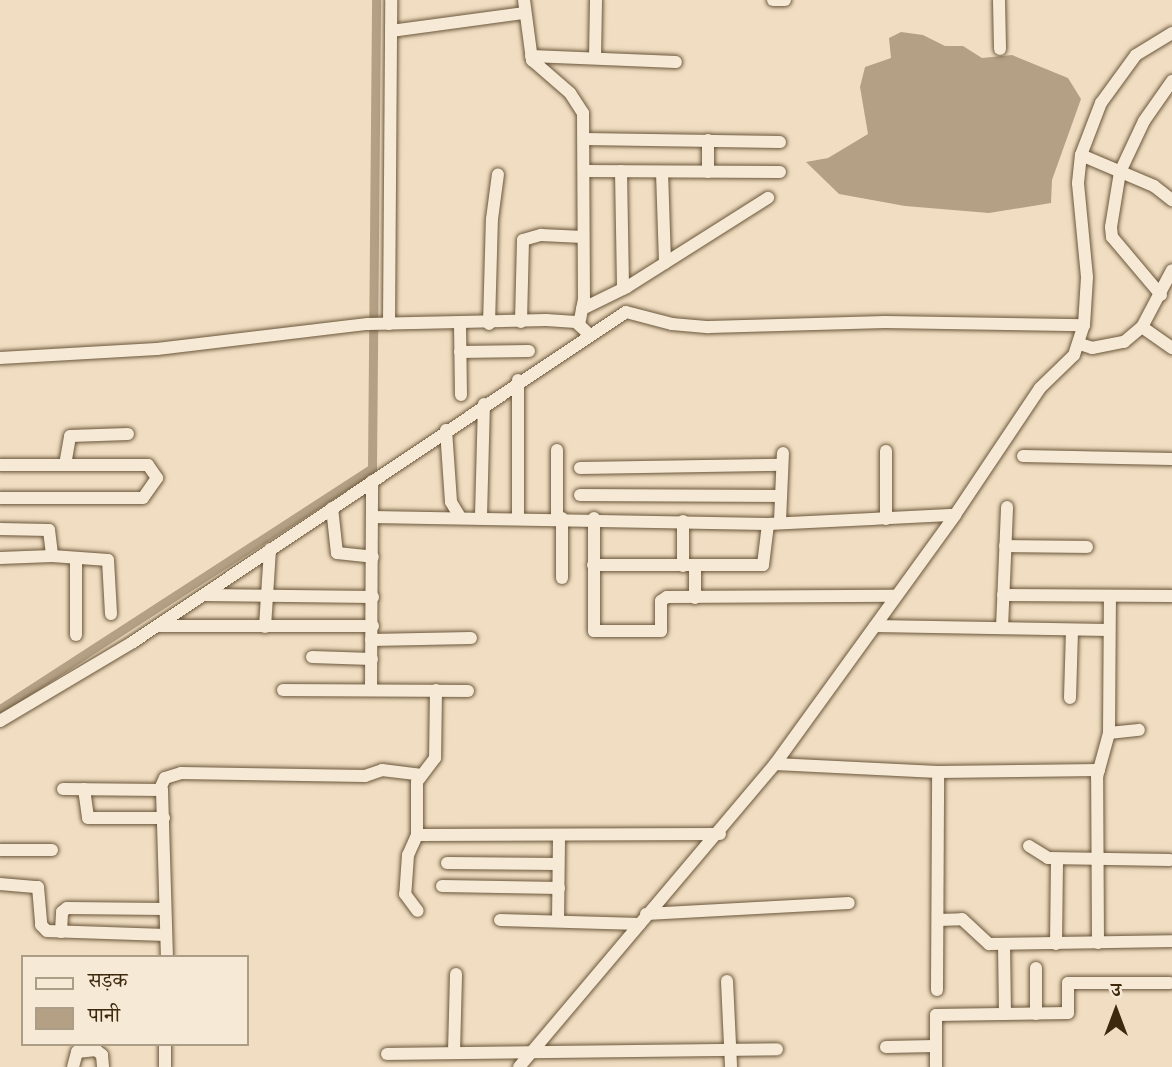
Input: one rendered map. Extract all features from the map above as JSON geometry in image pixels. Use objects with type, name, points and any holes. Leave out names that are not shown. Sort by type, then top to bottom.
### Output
[{"type":"street","points":[[386,324],[391,0]]},
{"type":"street","points":[[595,58],[596,0]]},
{"type":"street","points":[[773,0],[785,0]]},
{"type":"street","points":[[999,0],[1000,50]]},
{"type":"street","points":[[391,32],[525,7],[531,56],[537,66],[570,93],[583,113],[584,328]]},
{"type":"street","points":[[519,1067],[643,919],[720,834],[775,764],[955,515],[1040,388],[1074,355],[1080,344],[1084,325],[1087,277],[1078,183],[1081,155],[1101,103],[1136,55],[1172,33]]},
{"type":"street","points":[[531,56],[676,62]]},
{"type":"street","points":[[1161,295],[1112,237],[1121,172],[1144,121],[1172,81]]},
{"type":"street","points":[[584,139],[780,142]]},
{"type":"street","points":[[708,140],[708,172]]},
{"type":"street","points":[[1081,155],[1121,172],[1172,200]]},
{"type":"street","points":[[584,171],[780,172]]},
{"type":"street","points":[[621,171],[623,289]]},
{"type":"street","points":[[662,172],[665,263]]},
{"type":"street","points":[[489,324],[498,174]]},
{"type":"street","points":[[582,309],[623,289],[768,198]]},
{"type":"street","points":[[522,323],[523,240],[541,235],[583,237]]},
{"type":"street","points":[[1080,344],[1092,348],[1116,345],[1142,327],[1172,270]]},
{"type":"street","points":[[0,721],[205,595],[484,404],[584,328],[626,312],[678,326],[709,327],[885,322],[1084,325]]},
{"type":"street","points":[[0,358],[158,349],[368,324],[522,323],[584,328]]},
{"type":"street","points":[[460,324],[461,395]]},
{"type":"street","points":[[1142,327],[1172,348]]},
{"type":"street","points":[[460,352],[528,351]]},
{"type":"street","points":[[518,380],[518,517]]},
{"type":"street","points":[[481,517],[484,404]]},
{"type":"street","points":[[446,430],[451,502],[460,517]]},
{"type":"street","points":[[65,465],[70,436],[128,434]]},
{"type":"street","points":[[557,450],[562,578]]},
{"type":"street","points":[[886,451],[886,519]]},
{"type":"street","points":[[1023,456],[1172,459]]},
{"type":"street","points":[[580,468],[782,459],[779,496],[763,565],[593,565]]},
{"type":"street","points":[[0,465],[148,466],[155,470],[157,483],[143,498],[0,498]]},
{"type":"street","points":[[372,481],[372,690]]},
{"type":"street","points":[[580,495],[779,496]]},
{"type":"street","points":[[1002,628],[1007,507]]},
{"type":"street","points":[[332,508],[338,553],[373,557]]},
{"type":"street","points":[[372,517],[774,522],[955,515]]},
{"type":"street","points":[[594,518],[594,631],[659,632],[662,598],[895,596]]},
{"type":"street","points":[[683,521],[695,598]]},
{"type":"street","points":[[0,529],[49,530],[52,556]]},
{"type":"street","points":[[1005,546],[1087,547]]},
{"type":"street","points":[[265,627],[270,549]]},
{"type":"street","points":[[0,558],[105,558],[111,562],[111,614]]},
{"type":"street","points":[[75,558],[76,635]]},
{"type":"street","points":[[205,595],[373,597]]},
{"type":"street","points":[[1003,595],[1172,596]]},
{"type":"street","points":[[1098,943],[1096,858],[1100,770],[1109,733],[1110,596]]},
{"type":"street","points":[[158,626],[373,626]]},
{"type":"street","points":[[875,626],[1108,630]]},
{"type":"street","points":[[1070,698],[1072,630]]},
{"type":"street","points":[[371,640],[471,638]]},
{"type":"street","points":[[312,657],[372,659]]},
{"type":"street","points":[[283,690],[468,691]]},
{"type":"street","points":[[418,911],[405,894],[408,855],[417,835],[413,826],[420,775],[435,758],[436,690]]},
{"type":"street","points":[[1109,733],[1139,730]]},
{"type":"street","points":[[775,764],[938,772],[1100,770]]},
{"type":"street","points":[[167,955],[164,818],[160,789],[165,778],[181,773],[365,776],[382,770],[420,775]]},
{"type":"street","points":[[937,990],[938,772]]},
{"type":"street","points":[[63,789],[160,789]]},
{"type":"street","points":[[84,789],[88,818],[164,818]]},
{"type":"street","points":[[417,835],[720,834]]},
{"type":"street","points":[[558,921],[559,835]]},
{"type":"street","points":[[1029,846],[1057,859],[1170,860]]},
{"type":"street","points":[[0,850],[52,850]]},
{"type":"street","points":[[1056,944],[1057,859]]},
{"type":"street","points":[[447,863],[558,864]]},
{"type":"street","points":[[0,884],[38,887],[43,928],[61,932],[166,934]]},
{"type":"street","points":[[442,886],[559,888]]},
{"type":"street","points":[[500,920],[643,919],[849,904]]},
{"type":"street","points":[[61,932],[62,912],[66,908],[165,909]]},
{"type":"street","points":[[938,920],[962,919],[971,924],[982,942],[1004,944],[1172,941]]},
{"type":"street","points":[[1004,944],[1004,1014]]},
{"type":"street","points":[[1036,968],[1036,1014]]},
{"type":"street","points":[[454,1052],[456,974]]},
{"type":"street","points":[[727,981],[731,1067]]},
{"type":"street","points":[[936,1067],[936,1015],[1068,1013],[1068,983],[1170,983]]},
{"type":"street","points":[[165,1046],[165,1067]]},
{"type":"street","points":[[886,1047],[935,1046]]},
{"type":"street","points":[[387,1054],[777,1049]]},
{"type":"street","points":[[73,1067],[77,1052],[96,1050],[102,1055],[103,1067]]},
{"type":"water","points":[[901,32],[923,35],[945,46],[963,46],[982,58],[1012,55],[1068,78],[1081,99],[1052,180],[1051,203],[989,213],[905,206],[839,194],[806,162],[828,158],[868,134],[860,87],[865,67],[891,58],[889,38]]},
{"type":"waterway","points":[[0,709],[372,468],[376,0]]}]
